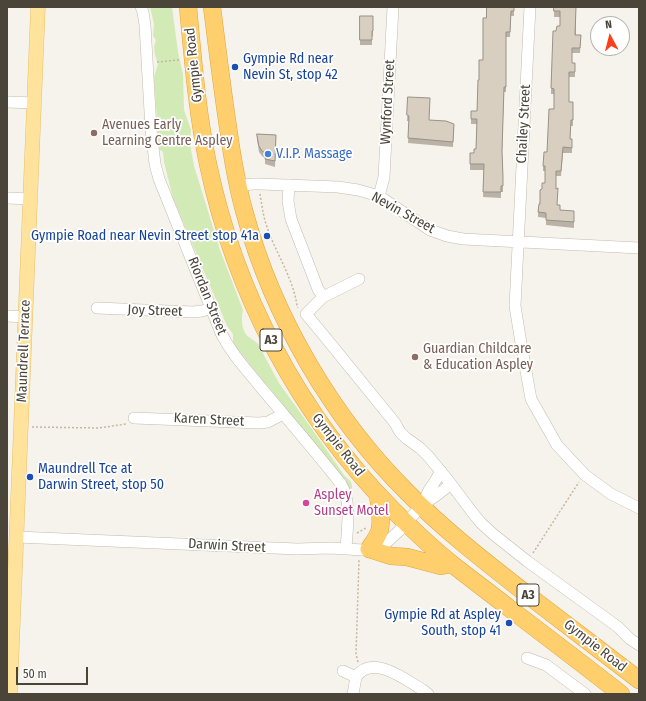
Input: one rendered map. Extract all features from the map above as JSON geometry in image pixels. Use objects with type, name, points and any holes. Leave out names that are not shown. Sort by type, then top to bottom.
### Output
[{"type":"highway","name":"Gympie Road","points":[[188,7],[193,60],[208,164],[215,194],[234,258],[258,315],[283,363],[309,406],[346,457],[378,494],[406,523],[451,564],[621,694]]},
{"type":"highway","name":"Gympie Road","points":[[212,7],[226,118],[238,186],[251,236],[275,298],[301,350],[329,396],[355,433],[389,474],[421,506],[484,561],[639,680]]},
{"type":"highway","name":"Gympie Road","points":[[201,122],[226,118]]},
{"type":"highway","points":[[378,494],[380,528],[369,549],[392,556],[407,557],[441,566],[451,564]]},
{"type":"main road","name":"Maundrell Terrace","points":[[10,694],[38,7]]},
{"type":"street","name":"Riordan Street","points":[[141,7],[146,25],[150,129],[155,164],[159,179],[227,344],[234,355],[282,414],[341,484],[348,503],[346,549]]},
{"type":"street","name":"Wynford Street","points":[[378,196],[384,177],[393,7]]},
{"type":"street","name":"Chailey Street","points":[[530,7],[515,306],[531,399],[557,445],[585,475],[611,494],[639,508]]},
{"type":"street","points":[[7,102],[35,103]]},
{"type":"street","name":"Nevin Street","points":[[238,186],[252,184],[289,185],[338,187],[358,190],[378,196],[430,230],[447,236],[463,239],[639,248]]},
{"type":"street","points":[[289,185],[288,201],[291,219],[318,289],[323,297]]},
{"type":"street","points":[[7,198],[31,199]]},
{"type":"street","points":[[306,314],[323,297],[358,279]]},
{"type":"street","name":"Joy Street","points":[[97,308],[193,312],[212,308]]},
{"type":"street","name":"Gympie Road","points":[[306,314],[395,423],[400,432],[424,452],[441,470],[464,503],[481,522],[506,545],[618,627],[630,639],[639,645]]},
{"type":"street","points":[[7,316],[26,317]]},
{"type":"street","name":"Karen Street","points":[[134,418],[259,423],[268,422],[282,414]]},
{"type":"street","points":[[421,506],[441,470]]},
{"type":"street","points":[[421,506],[437,496],[451,484]]},
{"type":"street","name":"Darwin Street","points":[[17,537],[297,549],[330,548],[360,550],[369,549],[387,542],[421,506]]},
{"type":"street","points":[[527,658],[546,665],[585,694]]},
{"type":"street","points":[[352,694],[359,674],[363,669],[371,667],[386,669],[393,672],[428,694]]},
{"type":"street","points":[[343,671],[359,674]]},
{"type":"path","points":[[147,63],[180,60]]},
{"type":"path","points":[[260,194],[262,212],[267,228],[291,283],[296,306],[306,314]]},
{"type":"path","points":[[22,426],[99,428],[124,424],[134,418]]},
{"type":"path","points":[[527,561],[585,475]]},
{"type":"path","points":[[359,563],[356,654],[359,674]]},
{"type":"green space","points":[[150,7],[172,7],[178,52],[183,74],[184,110],[191,130],[190,144],[194,166],[220,250],[243,310],[243,329],[247,335],[258,344],[279,383],[344,475],[349,479],[352,486],[350,489],[233,343],[233,334],[227,326],[173,198],[163,152],[159,149],[154,77],[158,64],[155,55],[154,47],[156,40],[153,36],[154,24]]},
{"type":"building","points":[[487,7],[514,7],[514,11],[511,11],[510,32],[506,32],[506,87],[504,87],[502,151],[503,186],[501,186],[501,192],[483,192],[484,164],[470,164],[470,153],[474,153],[474,149],[476,149],[477,119],[471,119],[471,111],[477,111],[479,60],[483,60],[483,18],[486,18]]},
{"type":"building","points":[[554,7],[576,7],[575,35],[581,35],[580,48],[572,48],[572,63],[575,63],[575,72],[569,72],[569,102],[573,102],[573,120],[571,120],[570,139],[572,139],[572,148],[563,147],[561,171],[556,171],[556,189],[558,188],[557,205],[560,205],[560,210],[574,211],[574,222],[546,220],[546,213],[538,212],[540,204],[540,190],[542,189],[542,183],[545,183],[545,166],[543,166],[544,152],[547,152],[549,109],[554,109],[554,89],[551,88],[553,31],[556,31],[557,26],[560,26],[560,11],[554,11]]},
{"type":"building","points":[[360,16],[373,16],[372,40],[360,40]]},
{"type":"building","points":[[408,97],[430,98],[429,120],[446,121],[454,124],[453,142],[408,138]]},
{"type":"building","name":"V.I.P. Massage","points":[[257,134],[276,135],[275,161],[265,159],[267,154],[262,151],[259,146]]},
{"type":"place","name":"Gympie Rd near Nevin St, stop 42","points":[[235,67]]},
{"type":"place","name":"Avenues Early Learning Centre Aspley","points":[[94,133]]},
{"type":"place","name":"V.I.P. Massage","points":[[268,154]]},
{"type":"place","name":"Gympie Road near Nevin Street stop 41a","points":[[267,236]]},
{"type":"place","name":"Guardian Childcare & Education Aspley","points":[[415,357]]},
{"type":"place","name":"Maundrell Tce at Darwin Street, stop 50","points":[[30,477]]},
{"type":"place","name":"Aspley Sunset Motel","points":[[306,503]]},
{"type":"place","name":"Gympie Rd at Aspley South, stop 41","points":[[509,623]]}]
